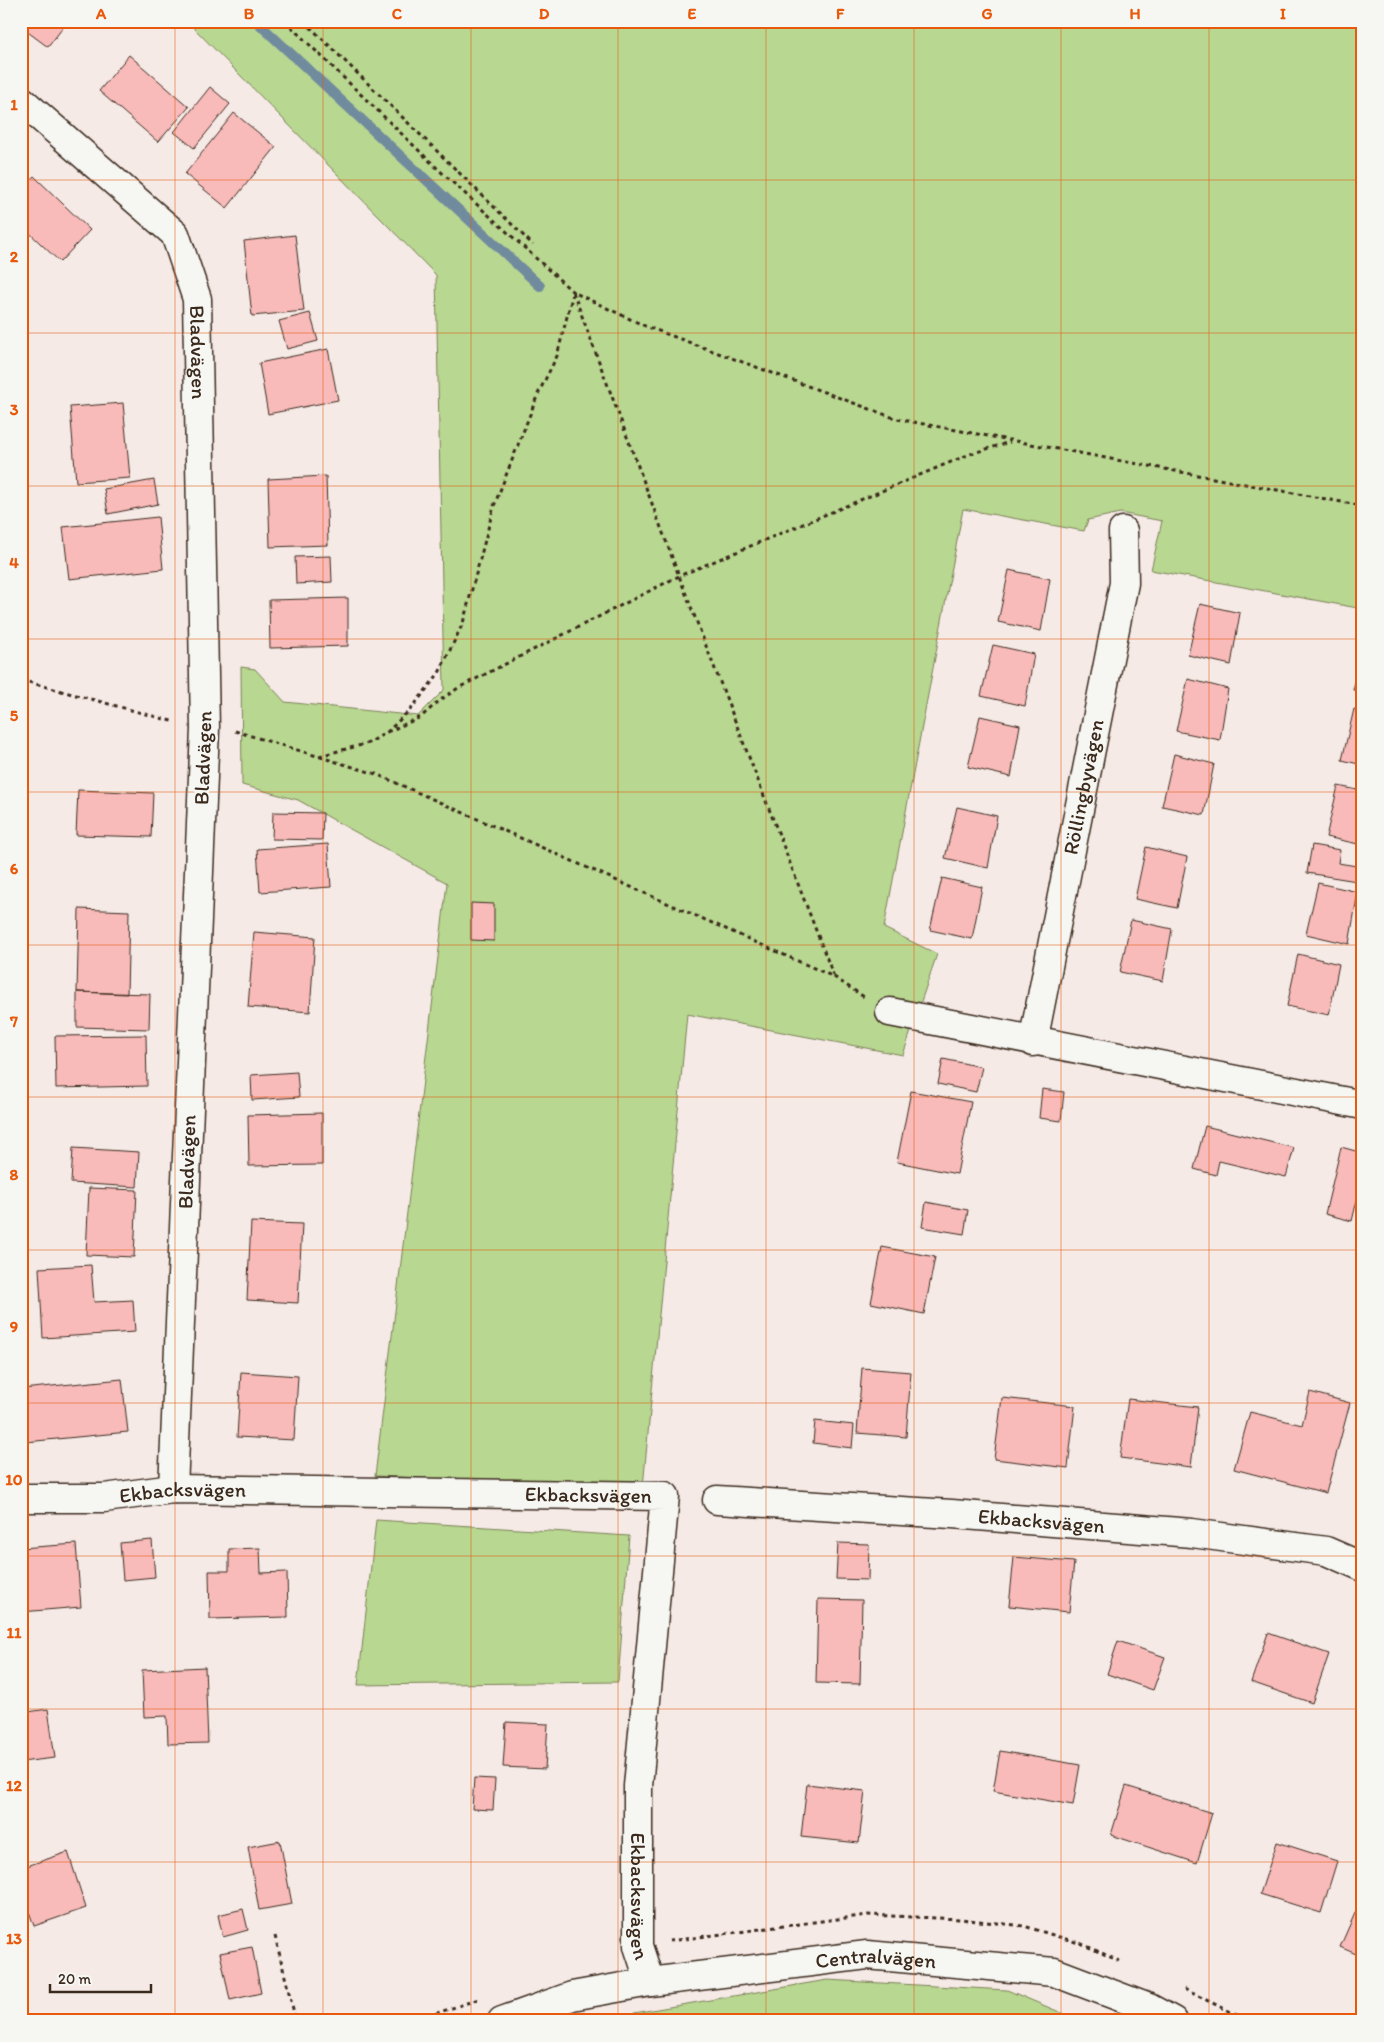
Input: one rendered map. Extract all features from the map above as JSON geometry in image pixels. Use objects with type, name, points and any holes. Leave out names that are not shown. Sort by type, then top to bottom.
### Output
[{"type":"street","name":"Bladvägen","points":[[21,100],[175,234],[198,299],[205,729],[173,1488]]},
{"type":"street","name":"Röllingbyvägen","points":[[1033,1042],[1124,583],[1123,531]]},
{"type":"street","points":[[890,1012],[1033,1042],[1363,1105]]},
{"type":"street","name":"Ekbacksvägen","points":[[21,1498],[104,1498],[173,1488],[665,1496],[638,1786],[638,1946],[650,1982]]},
{"type":"street","name":"Ekbacksvägen","points":[[717,1500],[952,1514],[1192,1533],[1326,1551],[1363,1567]]},
{"type":"street","name":"Centralvägen","points":[[502,2021],[573,2009],[650,1982],[867,1955],[1054,1972],[1149,2008],[1173,2021]]},
{"type":"path","points":[[285,21],[438,169],[573,292],[645,326],[897,419],[1012,442],[1363,506]]},
{"type":"path","points":[[304,21],[533,245]]},
{"type":"path","points":[[21,680],[205,729],[232,730],[376,774],[834,978],[679,576],[573,292]]},
{"type":"path","points":[[387,732],[412,708],[439,673],[463,623],[494,506],[538,394],[557,356],[573,292]]},
{"type":"path","points":[[317,757],[369,743],[387,732],[421,717],[458,688],[679,576],[970,454],[1012,442]]},
{"type":"path","points":[[275,1936],[296,2021]]},
{"type":"green space","points":[[187,21],[1363,21],[1363,609],[1151,570],[1162,521],[1120,513],[1088,520],[1084,531],[963,509],[884,928],[937,954],[903,1055],[687,1014],[643,1487],[375,1476],[447,883],[298,800],[242,785],[241,667],[255,669],[285,702],[418,716],[444,690],[436,275]]},
{"type":"green space","points":[[376,1520],[629,1536],[618,1682],[358,1685]]},
{"type":"green space","points":[[827,1980],[1007,1990],[1081,2021],[628,2021],[634,2013]]},
{"type":"building","points":[[21,21],[68,21],[48,47],[21,27]]},
{"type":"building","points":[[129,55],[189,107],[158,142],[99,91]]},
{"type":"building","points":[[210,87],[230,104],[194,148],[174,132]]},
{"type":"building","points":[[234,113],[276,147],[227,208],[185,174]]},
{"type":"building","points":[[34,176],[90,230],[60,262],[21,225],[21,189]]},
{"type":"building","points":[[295,235],[304,311],[252,316],[244,241]]},
{"type":"building","points":[[310,313],[318,341],[287,349],[279,321]]},
{"type":"building","points":[[328,349],[338,400],[268,414],[259,363]]},
{"type":"building","points":[[123,403],[130,478],[76,482],[70,407]]},
{"type":"building","points":[[326,476],[328,545],[270,547],[268,479]]},
{"type":"building","points":[[154,480],[158,504],[108,514],[104,489]]},
{"type":"building","points":[[158,517],[163,569],[69,579],[63,527]]},
{"type":"building","points":[[331,556],[332,582],[296,584],[295,557]]},
{"type":"building","points":[[1009,570],[1050,579],[1041,631],[998,622]]},
{"type":"building","points":[[348,598],[348,646],[270,648],[269,600]]},
{"type":"building","points":[[1200,604],[1240,613],[1231,665],[1188,655]]},
{"type":"building","points":[[993,645],[1034,654],[1025,706],[981,696]]},
{"type":"building","points":[[1363,649],[1363,692],[1353,690]]},
{"type":"building","points":[[1188,679],[1228,689],[1220,740],[1176,731]]},
{"type":"building","points":[[1354,709],[1363,711],[1363,765],[1342,760]]},
{"type":"building","points":[[980,716],[1020,725],[1011,777],[968,767]]},
{"type":"building","points":[[1174,754],[1214,764],[1204,815],[1162,806]]},
{"type":"building","points":[[1338,786],[1363,791],[1363,845],[1326,837]]},
{"type":"building","points":[[78,790],[153,793],[151,837],[76,835]]},
{"type":"building","points":[[957,807],[997,816],[988,868],[945,858]]},
{"type":"building","points":[[273,812],[323,813],[322,840],[272,839]]},
{"type":"building","points":[[328,844],[331,887],[260,892],[257,849]]},
{"type":"building","points":[[1312,845],[1340,850],[1338,863],[1363,867],[1363,882],[1307,873]]},
{"type":"building","points":[[1146,847],[1187,857],[1177,908],[1135,899]]},
{"type":"building","points":[[942,878],[982,887],[972,939],[930,930]]},
{"type":"building","points":[[1318,883],[1358,892],[1349,944],[1306,934]]},
{"type":"building","points":[[471,903],[494,904],[494,941],[471,940]]},
{"type":"building","points":[[79,909],[129,911],[127,994],[77,992]]},
{"type":"building","points":[[1131,920],[1172,929],[1163,981],[1120,972]]},
{"type":"building","points":[[254,932],[315,937],[310,1012],[248,1007]]},
{"type":"building","points":[[1298,954],[1339,964],[1329,1015],[1287,1006]]},
{"type":"building","points":[[77,992],[150,994],[149,1029],[77,1027]]},
{"type":"building","points":[[146,1035],[147,1086],[56,1088],[55,1036]]},
{"type":"building","points":[[943,1059],[982,1067],[976,1092],[938,1084]]},
{"type":"building","points":[[297,1072],[299,1097],[252,1100],[251,1075]]},
{"type":"building","points":[[1042,1089],[1064,1092],[1061,1121],[1039,1118]]},
{"type":"building","points":[[911,1091],[971,1102],[957,1174],[897,1162]]},
{"type":"building","points":[[322,1113],[322,1165],[249,1166],[248,1115]]},
{"type":"building","points":[[1205,1126],[1294,1148],[1286,1177],[1219,1161],[1216,1175],[1194,1169]]},
{"type":"building","points":[[1341,1147],[1363,1153],[1363,1188],[1360,1188],[1352,1221],[1325,1214]]},
{"type":"building","points":[[73,1148],[139,1152],[137,1187],[71,1183]]},
{"type":"building","points":[[89,1188],[137,1190],[134,1257],[86,1255]]},
{"type":"building","points":[[926,1202],[968,1210],[964,1234],[922,1227]]},
{"type":"building","points":[[251,1222],[302,1224],[298,1303],[247,1300]]},
{"type":"building","points":[[882,1247],[935,1257],[924,1314],[871,1303]]},
{"type":"building","points":[[91,1265],[94,1302],[133,1300],[135,1332],[43,1338],[39,1268]]},
{"type":"building","points":[[862,1368],[911,1372],[906,1437],[857,1433]]},
{"type":"building","points":[[241,1372],[298,1376],[294,1440],[237,1437]]},
{"type":"building","points":[[122,1379],[128,1432],[26,1442],[22,1389]]},
{"type":"building","points":[[1310,1392],[1350,1403],[1326,1493],[1234,1469],[1250,1412],[1302,1425]]},
{"type":"building","points":[[1002,1398],[1075,1406],[1068,1468],[994,1459]]},
{"type":"building","points":[[1128,1399],[1198,1407],[1191,1467],[1120,1458]]},
{"type":"building","points":[[815,1421],[854,1425],[852,1448],[813,1443]]},
{"type":"building","points":[[152,1540],[155,1577],[123,1580],[120,1543]]},
{"type":"building","points":[[838,1543],[869,1544],[868,1580],[836,1579]]},
{"type":"building","points":[[76,1544],[81,1607],[21,1612],[21,1548]]},
{"type":"building","points":[[260,1548],[261,1573],[287,1572],[288,1617],[210,1619],[209,1571],[229,1571],[229,1549]]},
{"type":"building","points":[[1014,1557],[1074,1562],[1069,1612],[1009,1606]]},
{"type":"building","points":[[818,1599],[862,1600],[860,1684],[816,1683]]},
{"type":"building","points":[[1268,1633],[1329,1654],[1312,1703],[1251,1682]]},
{"type":"building","points":[[1118,1641],[1165,1657],[1153,1690],[1107,1674]]},
{"type":"building","points":[[205,1667],[208,1743],[168,1744],[167,1716],[144,1717],[142,1670]]},
{"type":"building","points":[[48,1709],[55,1758],[21,1762],[21,1713]]},
{"type":"building","points":[[506,1722],[548,1724],[545,1769],[503,1767]]},
{"type":"building","points":[[1000,1751],[1080,1765],[1073,1805],[993,1791]]},
{"type":"building","points":[[474,1778],[495,1779],[493,1810],[472,1809]]},
{"type":"building","points":[[807,1784],[865,1791],[859,1843],[801,1837]]},
{"type":"building","points":[[1126,1786],[1212,1813],[1197,1863],[1111,1835]]},
{"type":"building","points":[[280,1841],[292,1904],[259,1910],[248,1847]]},
{"type":"building","points":[[1277,1842],[1337,1861],[1321,1913],[1260,1894]]},
{"type":"building","points":[[68,1852],[86,1908],[34,1926],[21,1888],[21,1868]]},
{"type":"building","points":[[1363,1895],[1363,1957],[1340,1947]]},
{"type":"building","points":[[243,1909],[248,1930],[223,1937],[218,1915]]},
{"type":"building","points":[[252,1947],[261,1993],[230,2000],[220,1953]]},
{"type":"waterway","points":[[256,21],[540,286]]}]
